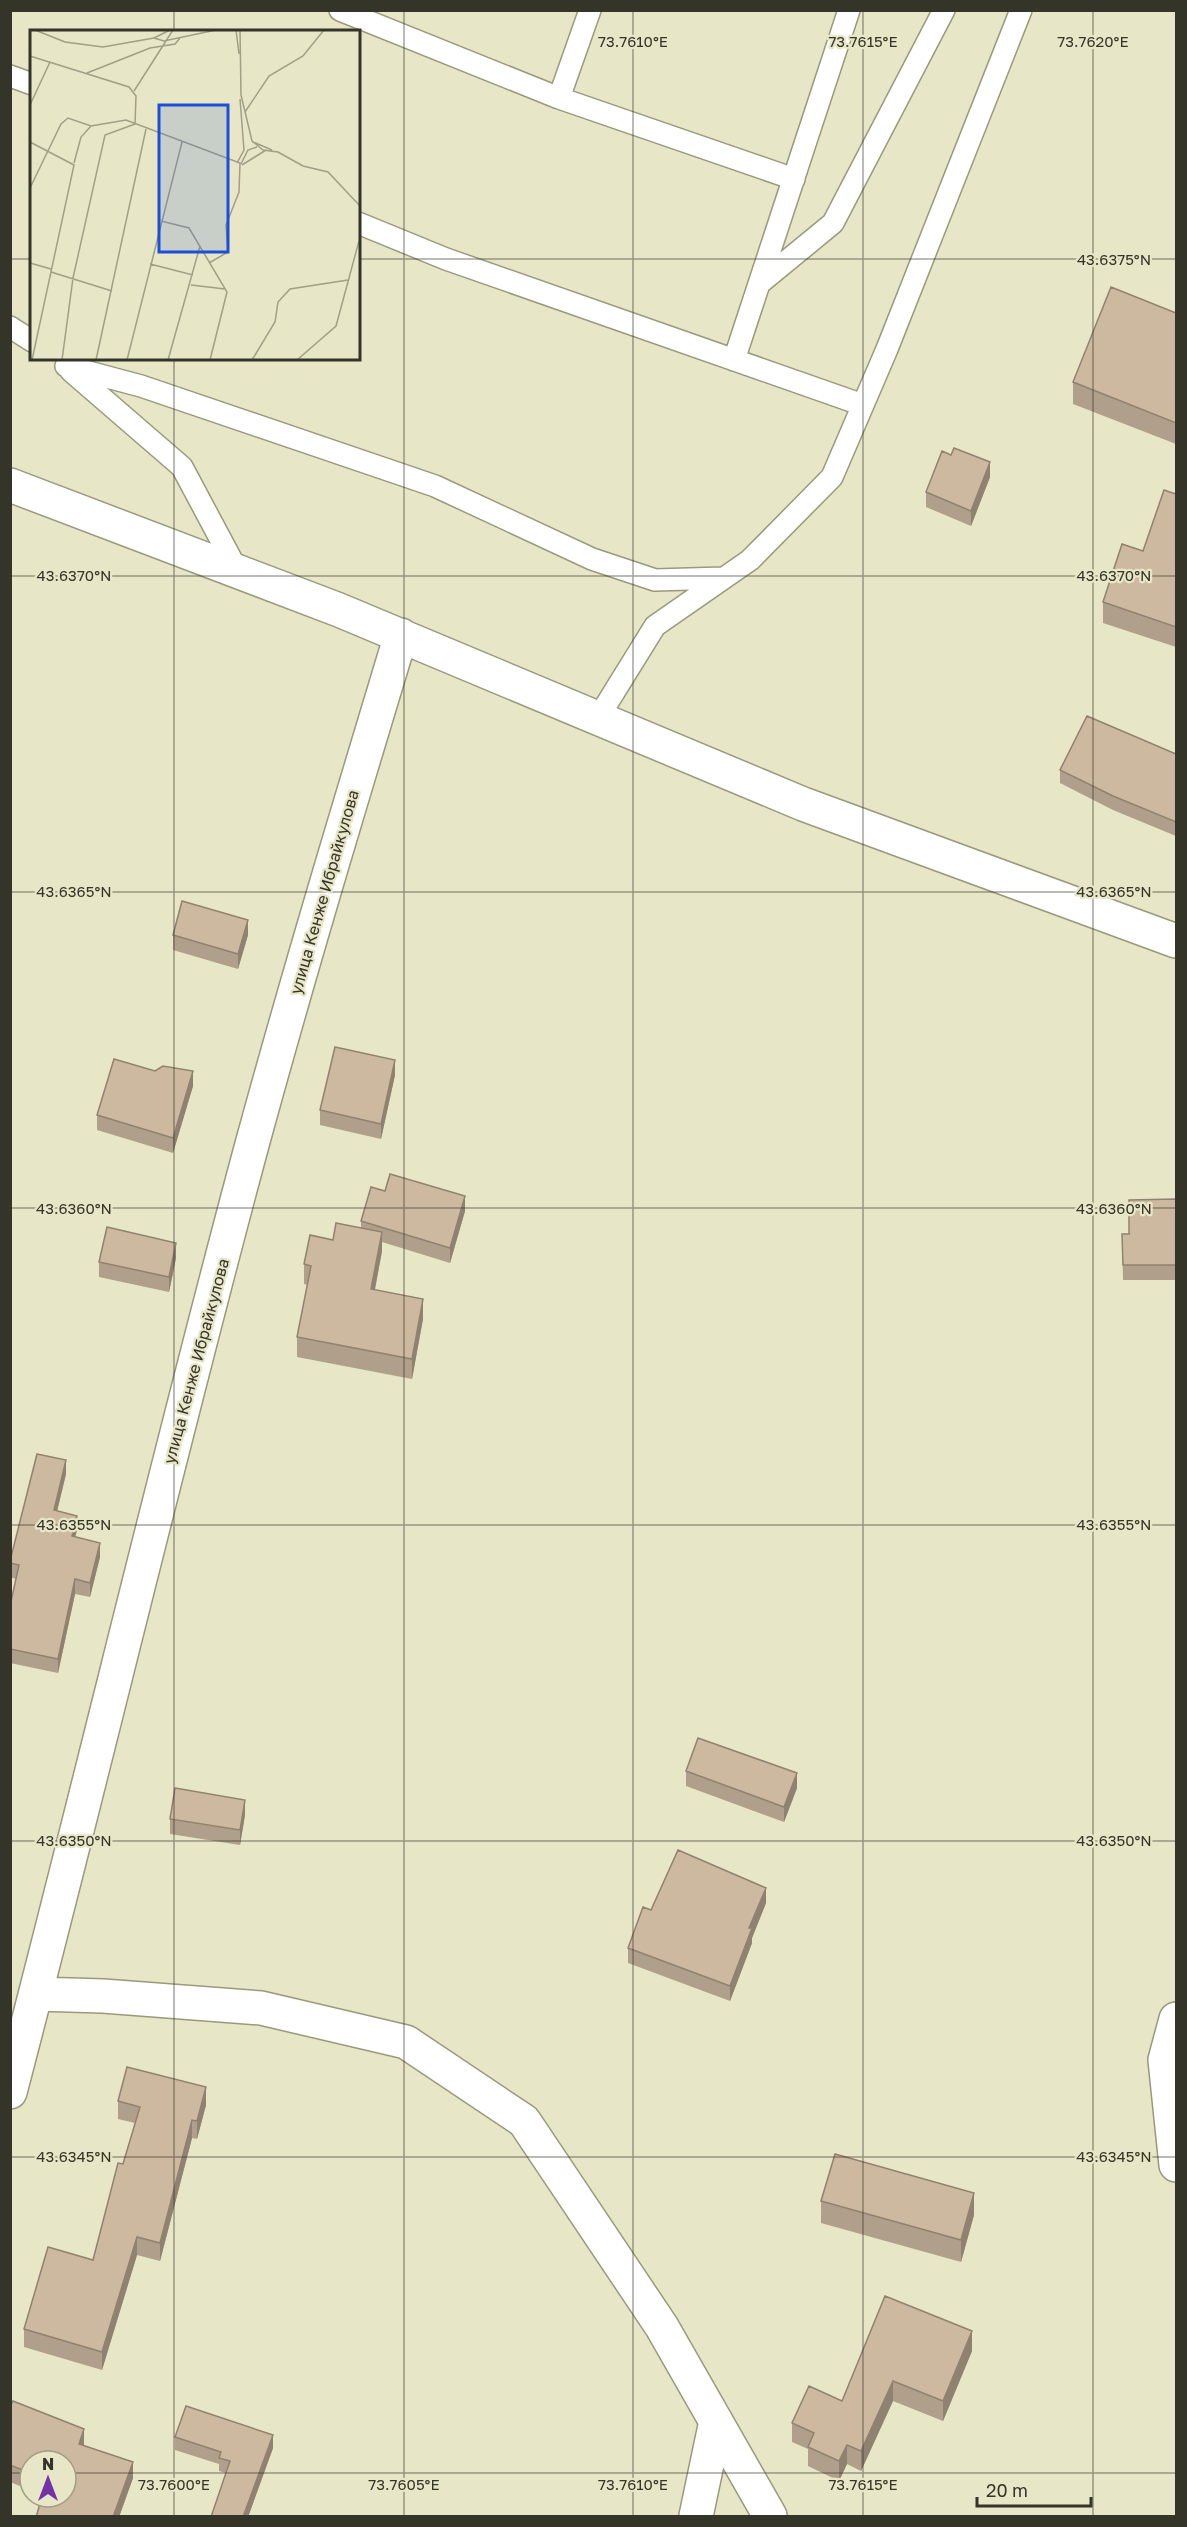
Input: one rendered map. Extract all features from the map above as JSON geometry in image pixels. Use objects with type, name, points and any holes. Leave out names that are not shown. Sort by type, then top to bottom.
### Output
[{"type":"street","points":[[10,485],[400,635],[803,804],[1176,941]]},
{"type":"street","name":"улица Кенже Ибрайкулова","points":[[10,2092],[249,1155],[306,950],[400,635]]},
{"type":"street","points":[[36,1995],[103,1996],[261,2008],[406,2042],[524,2121],[662,2327],[770,2517]]},
{"type":"street","points":[[1176,2019],[1165,2060],[1176,2165]]},
{"type":"street","points":[[696,2517],[716,2421]]},
{"type":"lane","points":[[340,10],[559,98],[794,178]]},
{"type":"lane","points":[[559,98],[590,10]]},
{"type":"lane","points":[[734,360],[849,10]]},
{"type":"lane","points":[[759,284],[833,223],[944,10]]},
{"type":"lane","points":[[598,718],[655,626],[750,560],[832,477],[1021,10]]},
{"type":"lane","points":[[10,75],[30,83]]},
{"type":"lane","points":[[360,224],[446,260],[863,405]]},
{"type":"lane","points":[[10,327],[30,340]]},
{"type":"lane","points":[[62,362],[141,386],[435,486],[592,559],[655,580],[723,578]]},
{"type":"lane","points":[[62,362],[182,467],[238,572]]},
{"type":"building","points":[[1111,287],[1176,313],[1176,423],[1073,382]]},
{"type":"building","points":[[954,448],[990,462],[971,511],[926,492],[942,451],[951,455]]},
{"type":"building","points":[[1164,490],[1176,494],[1176,627],[1103,602],[1122,544],[1143,551]]},
{"type":"building","points":[[1087,716],[1176,754],[1176,822],[1113,796],[1060,770]]},
{"type":"building","points":[[182,901],[248,920],[238,954],[173,935]]},
{"type":"building","points":[[335,1047],[395,1060],[381,1124],[320,1110]]},
{"type":"building","points":[[114,1059],[155,1071],[163,1066],[193,1071],[173,1138],[97,1115]]},
{"type":"building","points":[[390,1174],[465,1196],[450,1248],[361,1221],[371,1187],[385,1191]]},
{"type":"building","points":[[1176,1199],[1176,1265],[1123,1265],[1122,1234],[1129,1234],[1129,1200]]},
{"type":"building","points":[[336,1223],[382,1232],[371,1289],[423,1299],[412,1359],[297,1337],[311,1266],[304,1264],[310,1235],[333,1240]]},
{"type":"building","points":[[107,1227],[176,1243],[169,1277],[99,1262]]},
{"type":"building","points":[[37,1454],[66,1460],[54,1510],[77,1516],[72,1536],[100,1543],[90,1583],[75,1579],[58,1659],[10,1649],[10,1606],[19,1565],[10,1563],[10,1561]]},
{"type":"building","points":[[698,1738],[797,1773],[784,1807],[686,1771]]},
{"type":"building","points":[[175,1788],[245,1800],[240,1830],[170,1819]]},
{"type":"building","points":[[678,1850],[766,1888],[749,1928],[752,1928],[730,1986],[628,1948],[643,1907],[651,1910]]},
{"type":"building","points":[[127,2067],[206,2087],[197,2121],[192,2120],[160,2243],[137,2237],[102,2352],[24,2329],[48,2247],[93,2260],[118,2163],[123,2164],[140,2107],[118,2101]]},
{"type":"building","points":[[835,2154],[974,2193],[961,2240],[821,2201]]},
{"type":"building","points":[[885,2296],[972,2331],[943,2401],[893,2381],[861,2451],[847,2445],[839,2461],[808,2447],[814,2433],[792,2423],[809,2386],[842,2401]]},
{"type":"building","points":[[13,2401],[84,2429],[79,2444],[133,2462],[113,2517],[36,2517],[38,2509],[78,2509],[78,2449],[18,2449],[18,2468],[10,2465],[10,2407]]},
{"type":"building","points":[[186,2406],[273,2435],[243,2517],[211,2517],[230,2461],[219,2458],[221,2452],[175,2437]]}]
